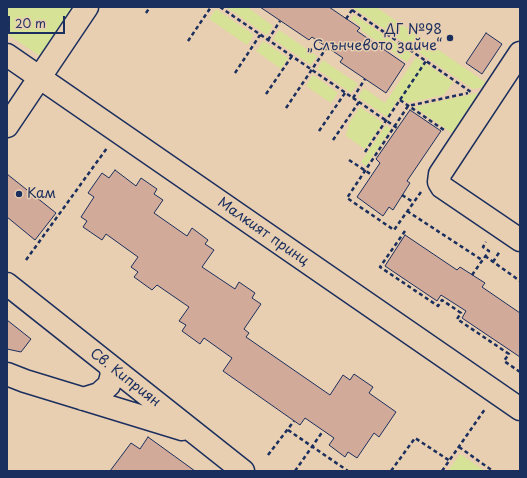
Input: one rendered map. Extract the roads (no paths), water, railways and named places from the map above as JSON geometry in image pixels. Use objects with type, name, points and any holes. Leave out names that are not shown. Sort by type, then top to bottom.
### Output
[{"type":"street","points":[[7,126],[87,7]]},
{"type":"street","points":[[520,53],[440,174],[439,182],[442,188],[520,240]]},
{"type":"street","name":"Малкият принц","points":[[7,56],[520,409]]},
{"type":"street","name":"Св. Киприян","points":[[7,284],[243,471]]},
{"type":"street","points":[[83,399],[99,394],[109,385],[112,374],[110,366]]},
{"type":"street","points":[[7,374],[194,433]]},
{"type":"place","name":"ДГ №98 „Слънчевото зайче“","points":[[450,38]]},
{"type":"place","name":"Кам","points":[[19,194]]}]
